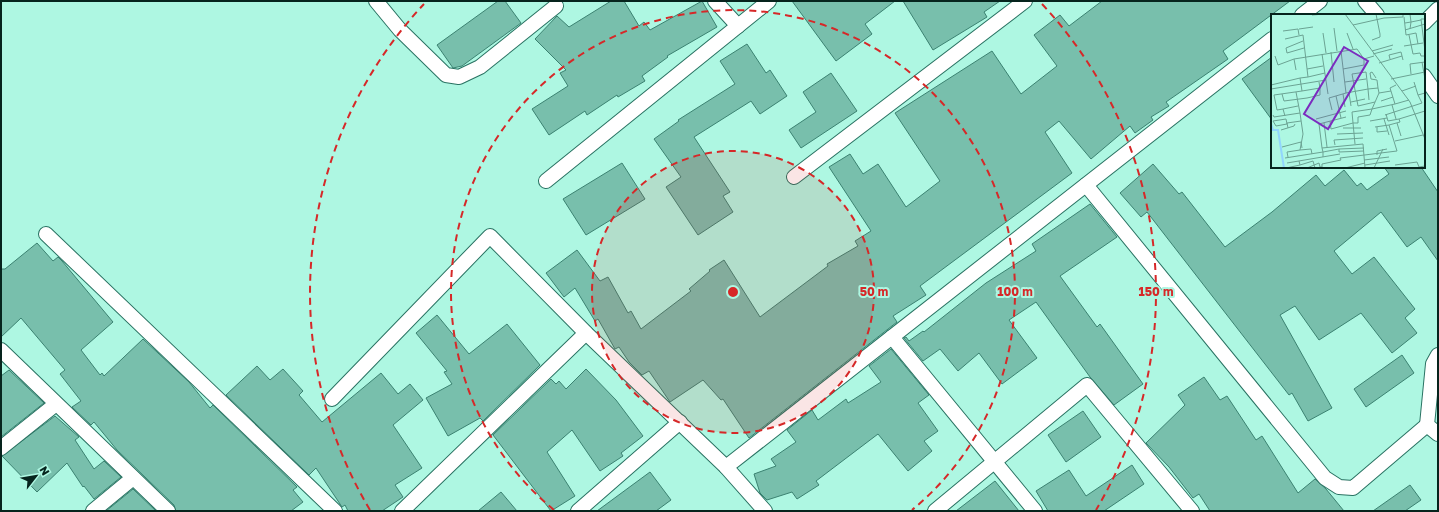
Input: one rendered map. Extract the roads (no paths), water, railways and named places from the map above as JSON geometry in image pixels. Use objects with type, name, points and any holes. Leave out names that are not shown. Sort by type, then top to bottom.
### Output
[{"type":"street","points":[[376,1],[400,30],[446,75],[459,77],[480,67],[556,3]]},
{"type":"street","points":[[715,1],[738,26]]},
{"type":"street","points":[[546,181],[769,1]]},
{"type":"street","points":[[794,177],[1025,1]]},
{"type":"street","points":[[1303,14],[1320,1]]},
{"type":"street","points":[[1365,1],[1376,14]]},
{"type":"street","points":[[1425,22],[1438,9]]},
{"type":"street","points":[[726,467],[1271,40]]},
{"type":"street","points":[[1425,77],[1438,96]]},
{"type":"street","points":[[1086,185],[1325,478],[1339,487],[1353,488],[1427,425],[1433,364],[1438,355]]},
{"type":"street","points":[[46,234],[334,511]]},
{"type":"street","points":[[332,399],[490,236],[586,333],[726,467],[760,509]]},
{"type":"street","points":[[402,511],[586,333]]},
{"type":"street","points":[[892,336],[1035,511]]},
{"type":"street","points":[[1,350],[168,511]]},
{"type":"street","points":[[935,511],[1088,385],[1192,511]]},
{"type":"street","points":[[1,448],[56,404]]},
{"type":"street","points":[[578,511],[680,422]]},
{"type":"street","points":[[1427,425],[1438,434]]},
{"type":"street","points":[[93,511],[133,478]]}]
